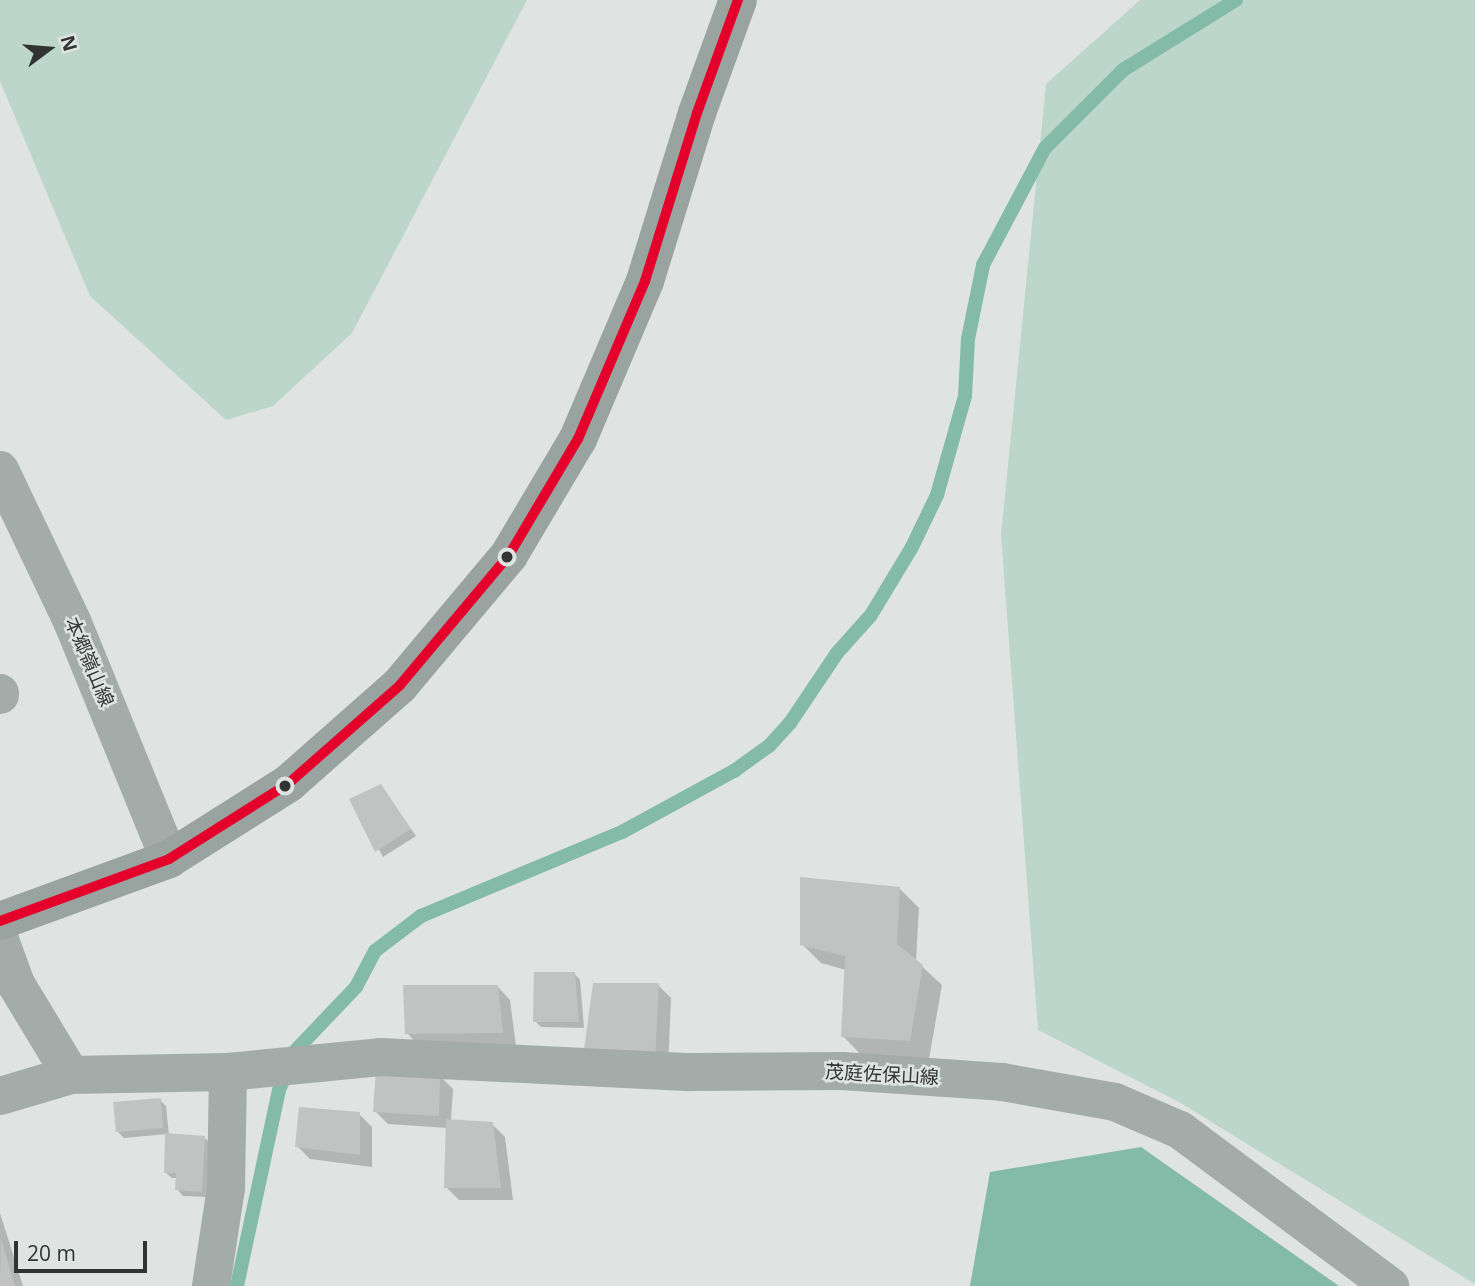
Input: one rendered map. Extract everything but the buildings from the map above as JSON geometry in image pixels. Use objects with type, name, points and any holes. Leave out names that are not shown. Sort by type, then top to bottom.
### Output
[{"type":"main road","points":[[0,921],[169,859],[289,783],[400,685],[509,555],[578,439],[645,281],[697,113],[738,0]]},
{"type":"street","name":"本郷嶺山線","points":[[0,470],[72,621],[169,859]]},
{"type":"street","points":[[0,940],[16,984],[71,1075]]},
{"type":"street","name":"茂庭佐保山線","points":[[0,1096],[71,1075],[228,1072],[380,1057],[691,1072],[842,1071],[1002,1082],[1115,1102],[1180,1130],[1390,1286]]},
{"type":"street","points":[[211,1286],[226,1188],[228,1072]]},
{"type":"shaded area","points":[[0,0],[527,0],[352,333],[273,406],[226,420],[90,296],[0,81]]},
{"type":"shaded area","points":[[1140,0],[1475,0],[1475,1284],[1179,1102],[1038,1030],[1001,535],[1046,84]]},
{"type":"shaded area","points":[[1141,1147],[1339,1286],[970,1286],[990,1172]]},
{"type":"waterway","points":[[237,1286],[279,1090],[296,1050],[356,987],[375,951],[421,916],[622,832],[734,771],[770,745],[790,723],[837,653],[871,615],[912,547],[937,495],[965,396],[968,339],[983,265],[1045,148],[1123,70],[1236,0]]},
{"type":"transit line","points":[[0,921],[169,859],[289,783],[400,685],[509,555],[578,439],[645,281],[697,113],[738,0]]}]
